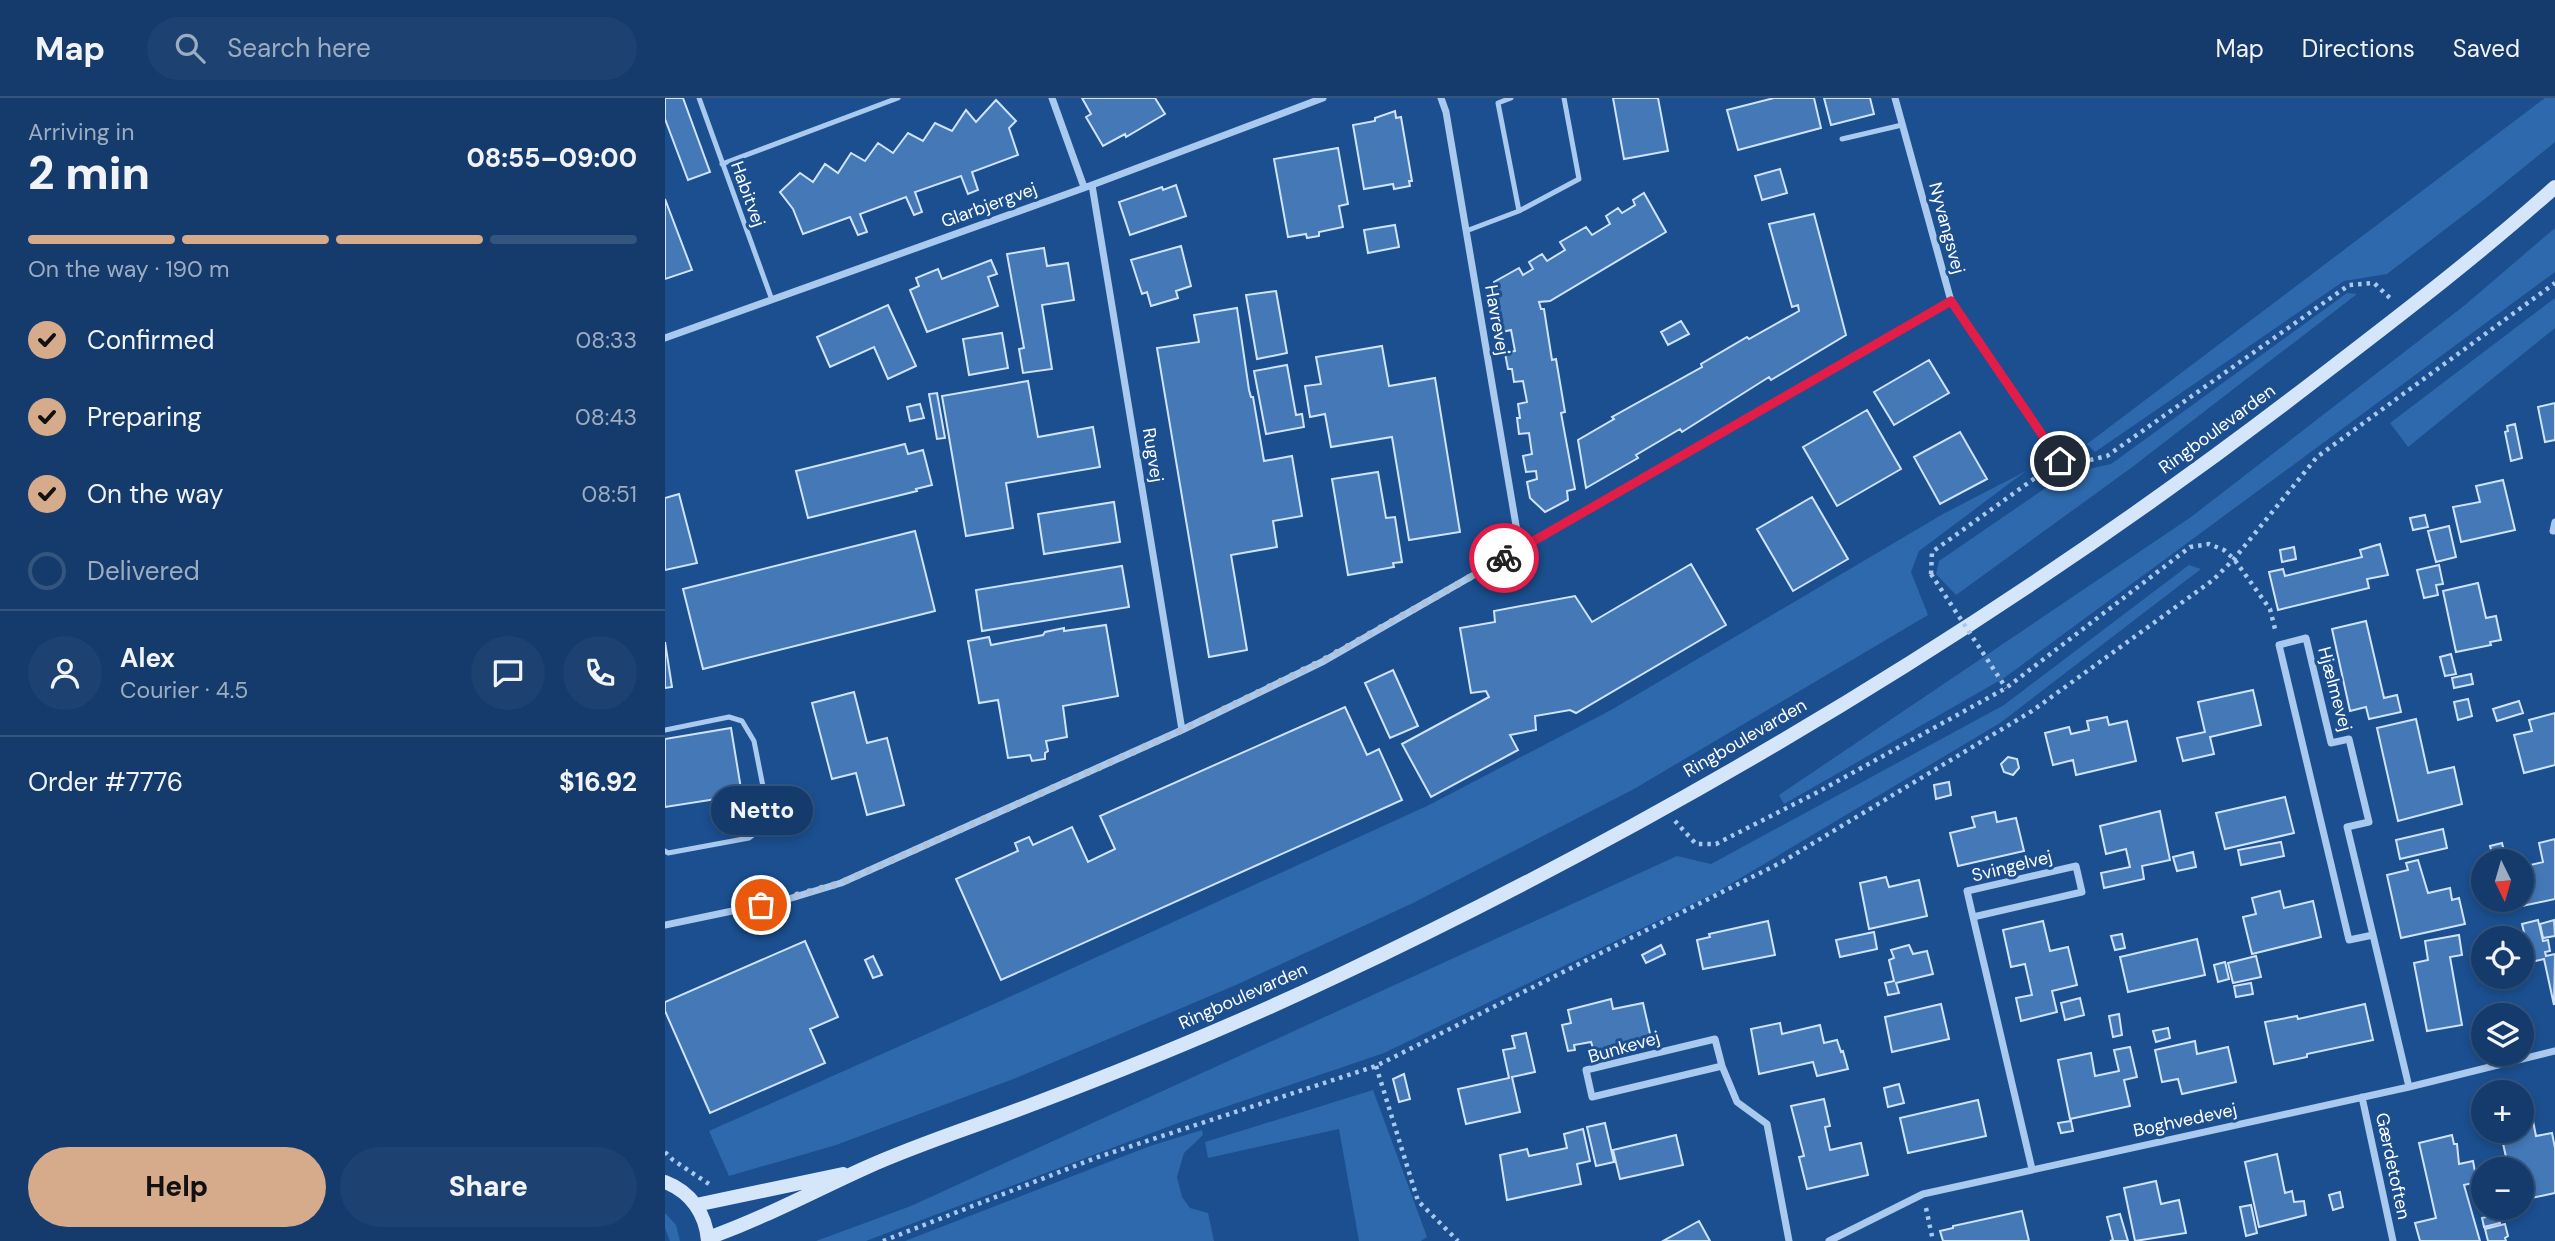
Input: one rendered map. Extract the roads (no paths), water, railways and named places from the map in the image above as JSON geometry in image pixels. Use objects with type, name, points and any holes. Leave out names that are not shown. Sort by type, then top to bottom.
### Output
[{"type":"main road","name":"Ringboulevarden","points":[[708,1239],[779,1210],[864,1169],[1127,1068],[1330,979],[1501,895],[1663,808],[1869,690],[2073,557],[2249,431],[2404,312],[2555,187]]},
{"type":"main road","name":"Ringboulevarden","points":[[696,1205],[864,1169]]},
{"type":"main road","points":[[665,1182],[681,1190],[696,1205],[702,1215],[708,1239]]},
{"type":"street","name":"Rugvej","points":[[1052,98],[1088,186],[1182,730]]},
{"type":"street","name":"Glarbjergvej","points":[[665,338],[1088,186],[1323,98]]},
{"type":"street","name":"Havrevej","points":[[1441,98],[1446,112],[1520,549]]},
{"type":"street","name":"Nyvangsvej","points":[[1895,98],[1951,301],[2060,461]]},
{"type":"street","points":[[665,925],[785,900],[841,883],[1182,730],[1324,660],[1951,301]]},
{"type":"street","name":"Hjælmevej","points":[[2373,935],[2349,940],[2279,645],[2306,638],[2331,744],[2349,739],[2369,822],[2347,827],[2373,935],[2409,1087]]},
{"type":"street","name":"Svingelvej","points":[[1973,917],[2082,892],[2076,866],[1968,891],[1973,917],[2032,1169]]},
{"type":"street","name":"Bunkevej","points":[[1721,1066],[1592,1097],[1586,1070],[1715,1039],[1721,1066],[1737,1102],[1767,1124],[1789,1241]]},
{"type":"street","name":"Boghvedevej","points":[[1829,1241],[1923,1194],[2409,1087],[2555,1051]]},
{"type":"street","name":"Gærdetoften","points":[[2362,1097],[2393,1241]]},
{"type":"lane","name":"Habitvej","points":[[699,98],[772,300]]},
{"type":"lane","points":[[722,164],[898,98]]},
{"type":"lane","points":[[1511,98],[1498,103],[1519,211]]},
{"type":"lane","points":[[1466,231],[1519,211],[1579,179],[1564,98]]},
{"type":"lane","points":[[1842,139],[1902,125]]},
{"type":"lane","points":[[665,730],[729,717],[742,721],[754,741],[770,822]]},
{"type":"lane","points":[[665,851],[667,853],[748,838],[770,822],[799,816]]},
{"type":"place","name":"Netto","points":[[761,905]]}]
